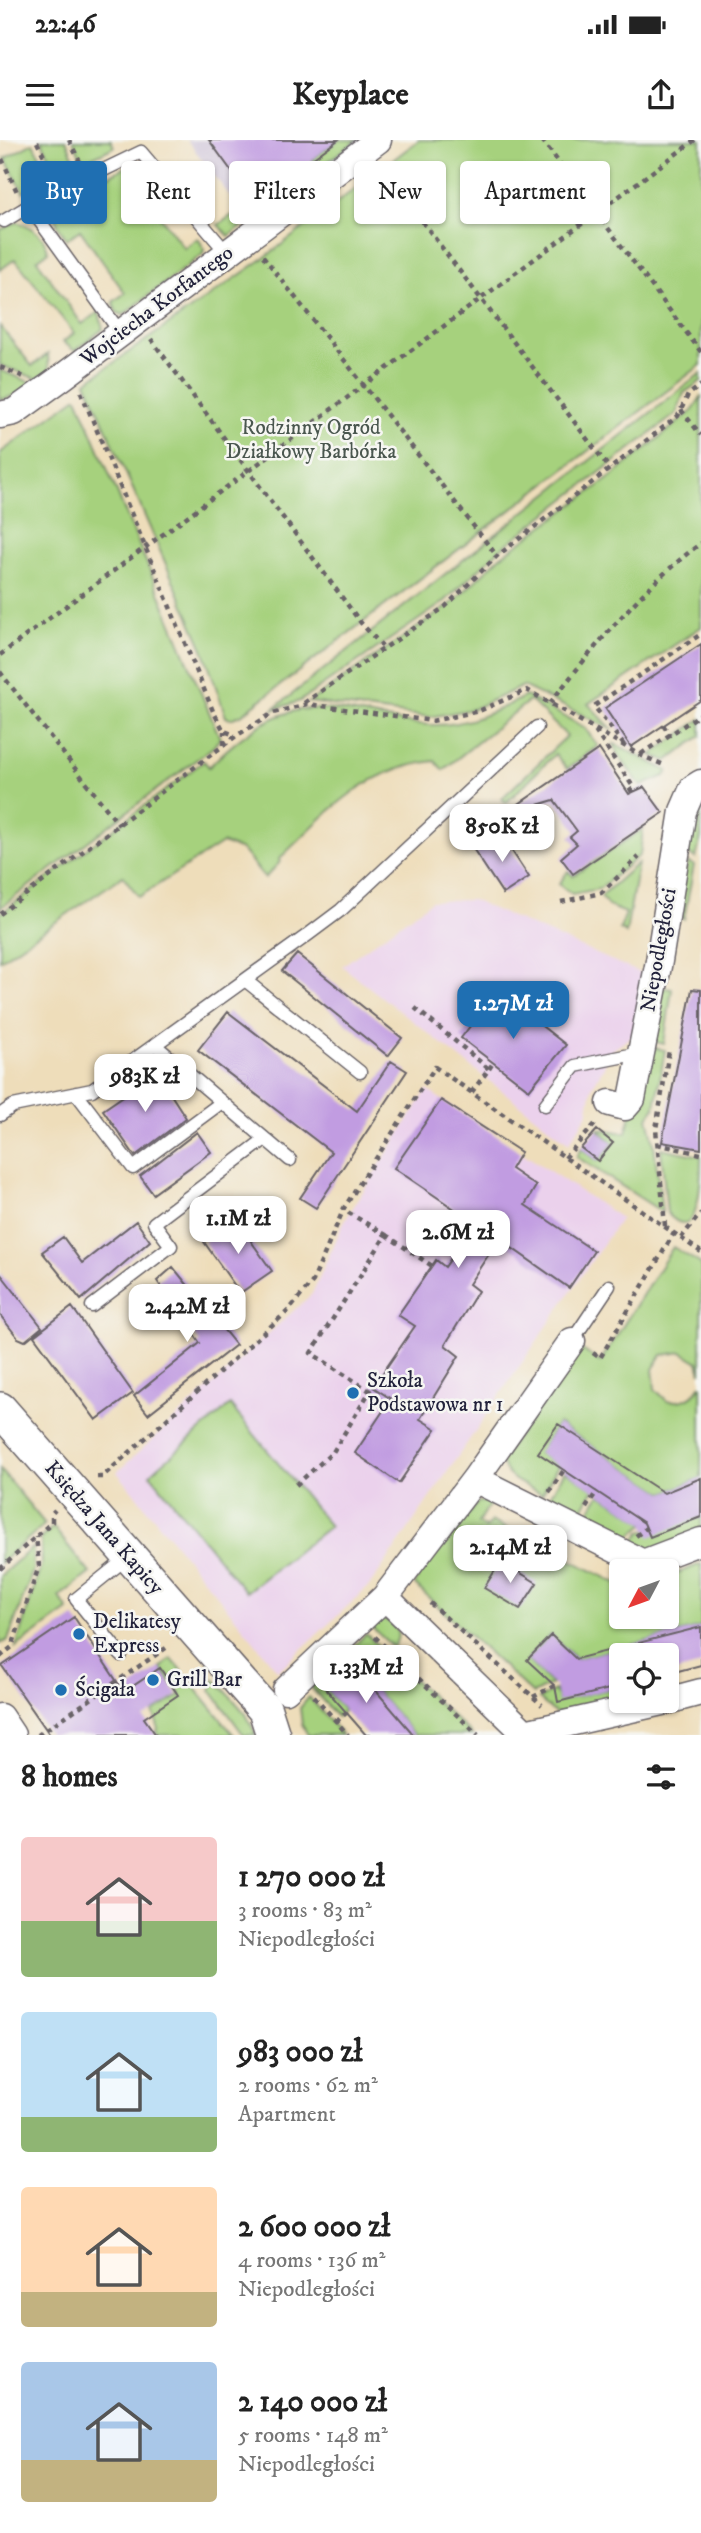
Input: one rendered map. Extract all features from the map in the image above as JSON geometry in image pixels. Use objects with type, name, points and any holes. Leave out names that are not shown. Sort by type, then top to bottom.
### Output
[{"type":"street","name":"Wojciecha Korfantego","points":[[0,415],[13,412],[227,253],[378,151]]},
{"type":"street","name":"Niepodległości","points":[[605,1111],[625,1107],[632,1099],[660,950],[682,811],[693,788],[701,783]]},
{"type":"street","points":[[275,1707],[385,1597],[578,1345]]},
{"type":"street","name":"Księdza Jana Kapicy","points":[[0,1409],[128,1556],[275,1707]]},
{"type":"street","points":[[475,1479],[643,1563],[701,1541]]},
{"type":"street","points":[[385,1597],[526,1733],[614,1713]]},
{"type":"street","points":[[679,1698],[701,1692]]},
{"type":"lane","points":[[107,167],[141,152],[227,253]]},
{"type":"lane","points":[[4,221],[21,205]]},
{"type":"lane","points":[[40,224],[120,332]]},
{"type":"lane","points":[[0,1115],[13,1106],[92,1090],[245,980],[341,910],[537,727]]},
{"type":"lane","points":[[245,980],[360,1072]]},
{"type":"lane","points":[[155,1045],[290,1160]]},
{"type":"lane","points":[[545,1104],[575,1066],[640,1053]]},
{"type":"lane","points":[[76,1093],[133,1168],[222,1102]]},
{"type":"lane","points":[[92,1306],[171,1246],[154,1223],[265,1139]]},
{"type":"lane","points":[[578,1345],[610,1286]]},
{"type":"lane","points":[[121,1656],[76,1599],[128,1556]]},
{"type":"path","points":[[69,140],[79,161]]},
{"type":"path","points":[[542,140],[558,161]]},
{"type":"path","points":[[610,203],[695,140]]},
{"type":"path","points":[[37,142],[47,161]]},
{"type":"path","points":[[378,151],[481,299],[610,469]]},
{"type":"path","points":[[2,159],[21,196]]},
{"type":"path","points":[[0,655],[145,544],[582,224]]},
{"type":"path","points":[[605,224],[701,352]]},
{"type":"path","points":[[259,251],[497,556]]},
{"type":"path","points":[[150,338],[361,623],[384,648]]},
{"type":"path","points":[[0,367],[35,381]]},
{"type":"path","points":[[64,376],[78,383],[213,711],[224,731],[224,745]]},
{"type":"path","points":[[0,905],[2,912],[236,736],[273,713],[300,706],[445,607],[497,556],[678,416],[688,395],[701,385]]},
{"type":"path","points":[[681,410],[701,435]]},
{"type":"path","points":[[550,703],[609,628],[668,568],[701,543]]},
{"type":"path","points":[[625,746],[594,705],[701,634]]},
{"type":"path","points":[[0,672],[119,825]]},
{"type":"path","points":[[300,706],[432,721],[479,711],[527,690],[640,755],[664,765]]},
{"type":"path","points":[[640,755],[701,714]]},
{"type":"path","points":[[663,725],[670,735]]},
{"type":"path","points":[[592,727],[634,788],[628,792]]},
{"type":"path","points":[[224,731],[236,736]]},
{"type":"path","points":[[561,902],[601,893],[639,857]]},
{"type":"path","points":[[415,1008],[489,1069]]},
{"type":"path","points":[[665,1227],[656,1129],[669,1048]]},
{"type":"path","points":[[471,1093],[493,1063]]},
{"type":"path","points":[[91,1477],[102,1477],[289,1310],[313,1281],[344,1210],[435,1068],[701,1252]]},
{"type":"path","points":[[565,1158],[605,1111]]},
{"type":"path","points":[[657,1144],[701,1154]]},
{"type":"path","points":[[344,1210],[432,1266]]},
{"type":"path","points":[[681,1238],[701,1213]]},
{"type":"path","points":[[578,1345],[600,1358],[674,1233]]},
{"type":"path","points":[[296,1485],[333,1452],[370,1391],[311,1353],[386,1235]]},
{"type":"path","points":[[545,1498],[564,1469]]},
{"type":"path","points":[[580,1518],[597,1491]]},
{"type":"path","points":[[0,1569],[52,1522],[51,1513],[58,1507]]},
{"type":"path","points":[[0,1657],[12,1647],[38,1566],[37,1536]]},
{"type":"path","points":[[428,1601],[549,1712]]},
{"type":"path","points":[[365,1628],[478,1735]]},
{"type":"path","points":[[38,1735],[166,1647]]},
{"type":"path","points":[[533,1697],[554,1686]]},
{"type":"path","points":[[275,1707],[307,1688],[348,1735]]},
{"type":"path","points":[[336,1722],[347,1712]]},
{"type":"shaded area","points":[[187,140],[367,140],[339,161],[229,161],[229,195],[215,176],[215,161],[203,161]]},
{"type":"shaded area","points":[[472,900],[645,975],[633,1035],[607,1054],[604,1067],[592,1087],[587,1115],[569,1143],[342,966],[432,901]]},
{"type":"shaded area","name":"Szkoła Podstawowa nr 1","points":[[427,1090],[621,1218],[370,1585],[278,1671],[117,1472],[312,1294],[344,1222]]},
{"type":"green space","points":[[41,140],[66,140],[75,161],[52,161]]},
{"type":"green space","points":[[73,140],[111,140],[114,147],[83,161]]},
{"type":"green space","points":[[338,140],[357,140],[329,161],[312,161]]},
{"type":"green space","name":"Rodzinny Ogród Działkowy Barbórka","points":[[419,140],[701,140],[701,365],[241,715],[230,719],[226,717],[204,651],[86,382],[309,224],[340,224],[340,200],[354,189],[354,224],[446,224],[446,161],[391,161]]},
{"type":"green space","points":[[33,143],[42,161],[21,161],[21,188],[5,158]]},
{"type":"green space","points":[[121,169],[121,224],[166,224],[184,248],[198,238],[204,249],[203,254],[123,315],[116,312],[113,302],[125,293],[80,230],[67,239],[57,224],[107,224],[107,177]]},
{"type":"green space","points":[[229,217],[229,224],[245,224],[229,236],[218,225]]},
{"type":"green space","points":[[17,222],[33,229],[41,237],[48,252],[37,260],[82,324],[99,312],[103,329],[75,351],[63,342],[74,333],[15,259],[0,270],[0,230]]},
{"type":"green space","points":[[0,326],[32,366],[48,354],[49,371],[37,379],[0,365]]},
{"type":"green space","points":[[0,370],[32,383],[19,394],[0,400]]},
{"type":"green space","points":[[701,373],[701,381],[684,393],[676,414],[499,550],[443,603],[300,701],[272,710]]},
{"type":"green space","points":[[77,397],[220,738],[213,747],[0,908],[0,453]]},
{"type":"green space","points":[[701,397],[701,627],[588,704],[613,730],[523,686],[473,709],[430,717],[309,702],[450,605],[500,557],[611,477],[692,411]]},
{"type":"green space","points":[[526,696],[584,727],[598,746],[567,769],[555,754],[506,803],[502,798],[567,736],[530,700],[443,770],[435,761],[409,766],[387,773],[348,795],[279,859],[280,862],[265,878],[242,850],[222,843],[139,897],[123,876],[0,960],[0,914],[204,761],[209,767],[241,738],[266,722],[294,711],[323,709],[420,724],[459,723],[482,716]]},
{"type":"green space","points":[[701,719],[701,736],[667,761],[651,755]]},
{"type":"green space","points":[[614,744],[668,771],[665,776],[641,786],[618,755]]},
{"type":"green space","points":[[701,800],[701,837],[696,858],[686,853],[691,820]]},
{"type":"green space","points":[[643,829],[640,855],[599,889],[572,894],[559,884],[568,871],[573,876]]},
{"type":"green space","points":[[688,862],[694,865],[684,919],[675,916]]},
{"type":"green space","points":[[638,863],[626,933],[620,929],[626,913],[608,906],[601,896]]},
{"type":"green space","points":[[660,987],[672,989],[664,1044],[652,1041]]},
{"type":"green space","points":[[650,1047],[665,1050],[655,1107],[648,1117],[662,1212],[577,1157],[581,1148],[598,1161],[613,1143],[598,1129],[626,1133]]},
{"type":"green space","points":[[661,1148],[701,1156],[697,1206],[687,1222],[678,1222],[667,1213]]},
{"type":"green space","points":[[673,1247],[701,1264],[701,1373],[698,1362],[682,1352],[662,1355],[653,1369],[655,1389],[667,1401],[678,1401],[691,1396],[701,1384],[701,1478],[664,1493],[558,1424],[539,1453],[558,1466],[542,1494],[511,1477],[501,1459],[581,1349],[600,1362]]},
{"type":"green space","points":[[230,1405],[330,1526],[246,1592],[150,1474]]},
{"type":"green space","points":[[0,1469],[45,1524],[0,1563]]},
{"type":"green space","points":[[565,1471],[594,1489],[579,1514],[549,1498]]},
{"type":"green space","points":[[600,1494],[645,1523],[625,1540],[585,1518]]},
{"type":"green space","points":[[492,1501],[478,1523],[486,1528],[491,1521],[609,1579],[609,1629],[679,1629],[679,1572],[701,1564],[701,1627],[639,1643],[609,1643],[609,1651],[577,1659],[550,1635],[527,1660],[552,1684],[533,1694],[415,1585],[418,1576],[478,1502]]},
{"type":"green space","points":[[701,1517],[701,1531],[649,1551],[632,1544],[641,1532]]},
{"type":"green space","points":[[53,1527],[90,1573],[59,1597],[68,1610],[16,1647],[42,1562],[41,1538]]},
{"type":"green space","points":[[33,1547],[33,1570],[8,1640],[0,1644],[0,1576]]},
{"type":"green space","points":[[379,1617],[396,1629],[398,1637],[393,1647],[370,1626]]},
{"type":"green space","points":[[366,1634],[472,1735],[414,1735],[353,1664],[325,1688],[344,1710],[337,1717],[311,1687]]},
{"type":"green space","points":[[171,1658],[234,1735],[157,1735],[158,1726],[153,1712],[181,1695],[161,1668]]},
{"type":"green space","points":[[215,1679],[246,1714],[256,1735],[244,1735],[211,1690]]},
{"type":"green space","points":[[609,1689],[609,1701],[556,1714],[539,1699],[555,1690],[559,1701]]},
{"type":"green space","points":[[309,1697],[342,1735],[308,1735],[302,1725],[300,1708]]},
{"type":"building","points":[[209,140],[338,140],[310,161],[229,161],[229,168]]},
{"type":"building","points":[[701,644],[701,700],[631,747],[605,708]]},
{"type":"building","points":[[599,749],[629,794],[644,787],[663,813],[573,874],[561,858],[577,844],[570,837],[577,831],[554,800],[514,812],[513,808]]},
{"type":"building","points":[[500,833],[529,877],[503,894],[474,850]]},
{"type":"building","points":[[297,954],[402,1038],[388,1056],[282,971]]},
{"type":"building","points":[[692,989],[701,990],[701,1149],[662,1142]]},
{"type":"building","points":[[497,991],[566,1045],[529,1090],[461,1038]]},
{"type":"building","points":[[228,1012],[357,1111],[391,1061],[407,1071],[316,1208],[300,1198],[331,1152],[198,1050]]},
{"type":"building","points":[[157,1073],[186,1118],[135,1156],[103,1110]]},
{"type":"building","points":[[441,1100],[521,1152],[511,1169],[536,1186],[525,1205],[594,1251],[569,1288],[499,1239],[469,1284],[478,1291],[445,1345],[459,1356],[420,1419],[436,1429],[399,1483],[355,1453],[391,1399],[373,1387],[415,1326],[398,1315],[436,1260],[445,1267],[475,1223],[394,1168]]},
{"type":"building","points":[[597,1130],[613,1143],[598,1161],[581,1148]]},
{"type":"building","points":[[197,1132],[211,1152],[153,1194],[140,1176]]},
{"type":"building","points":[[234,1217],[272,1271],[240,1293],[204,1242]]},
{"type":"building","points":[[136,1221],[150,1241],[81,1300],[42,1252],[63,1237],[82,1263]]},
{"type":"building","points":[[173,1267],[236,1345],[148,1414],[134,1396],[200,1343],[157,1281]]},
{"type":"building","points":[[0,1273],[42,1327],[25,1341],[18,1338],[0,1315]]},
{"type":"building","points":[[72,1307],[133,1393],[96,1420],[34,1336]]},
{"type":"building","points":[[558,1424],[664,1493],[701,1478],[701,1517],[650,1537],[644,1523],[538,1453]]},
{"type":"building","points":[[501,1561],[537,1583],[520,1609],[484,1588]]},
{"type":"building","points":[[74,1617],[124,1692],[160,1668],[178,1695],[144,1718],[156,1735],[50,1735],[2,1666]]},
{"type":"building","points":[[701,1627],[701,1665],[679,1671],[679,1643],[638,1643]]},
{"type":"building","points":[[551,1635],[576,1659],[609,1651],[609,1689],[558,1702],[555,1686],[527,1660]]},
{"type":"building","points":[[353,1664],[414,1735],[366,1735],[325,1688]]},
{"type":"place","name":"Szkoła Podstawowa nr 1","points":[[353,1393]]},
{"type":"place","name":"Delikatesy Express","points":[[79,1634]]},
{"type":"place","name":"Grill Bar","points":[[153,1680]]},
{"type":"place","name":"Ścigała","points":[[61,1690]]}]
